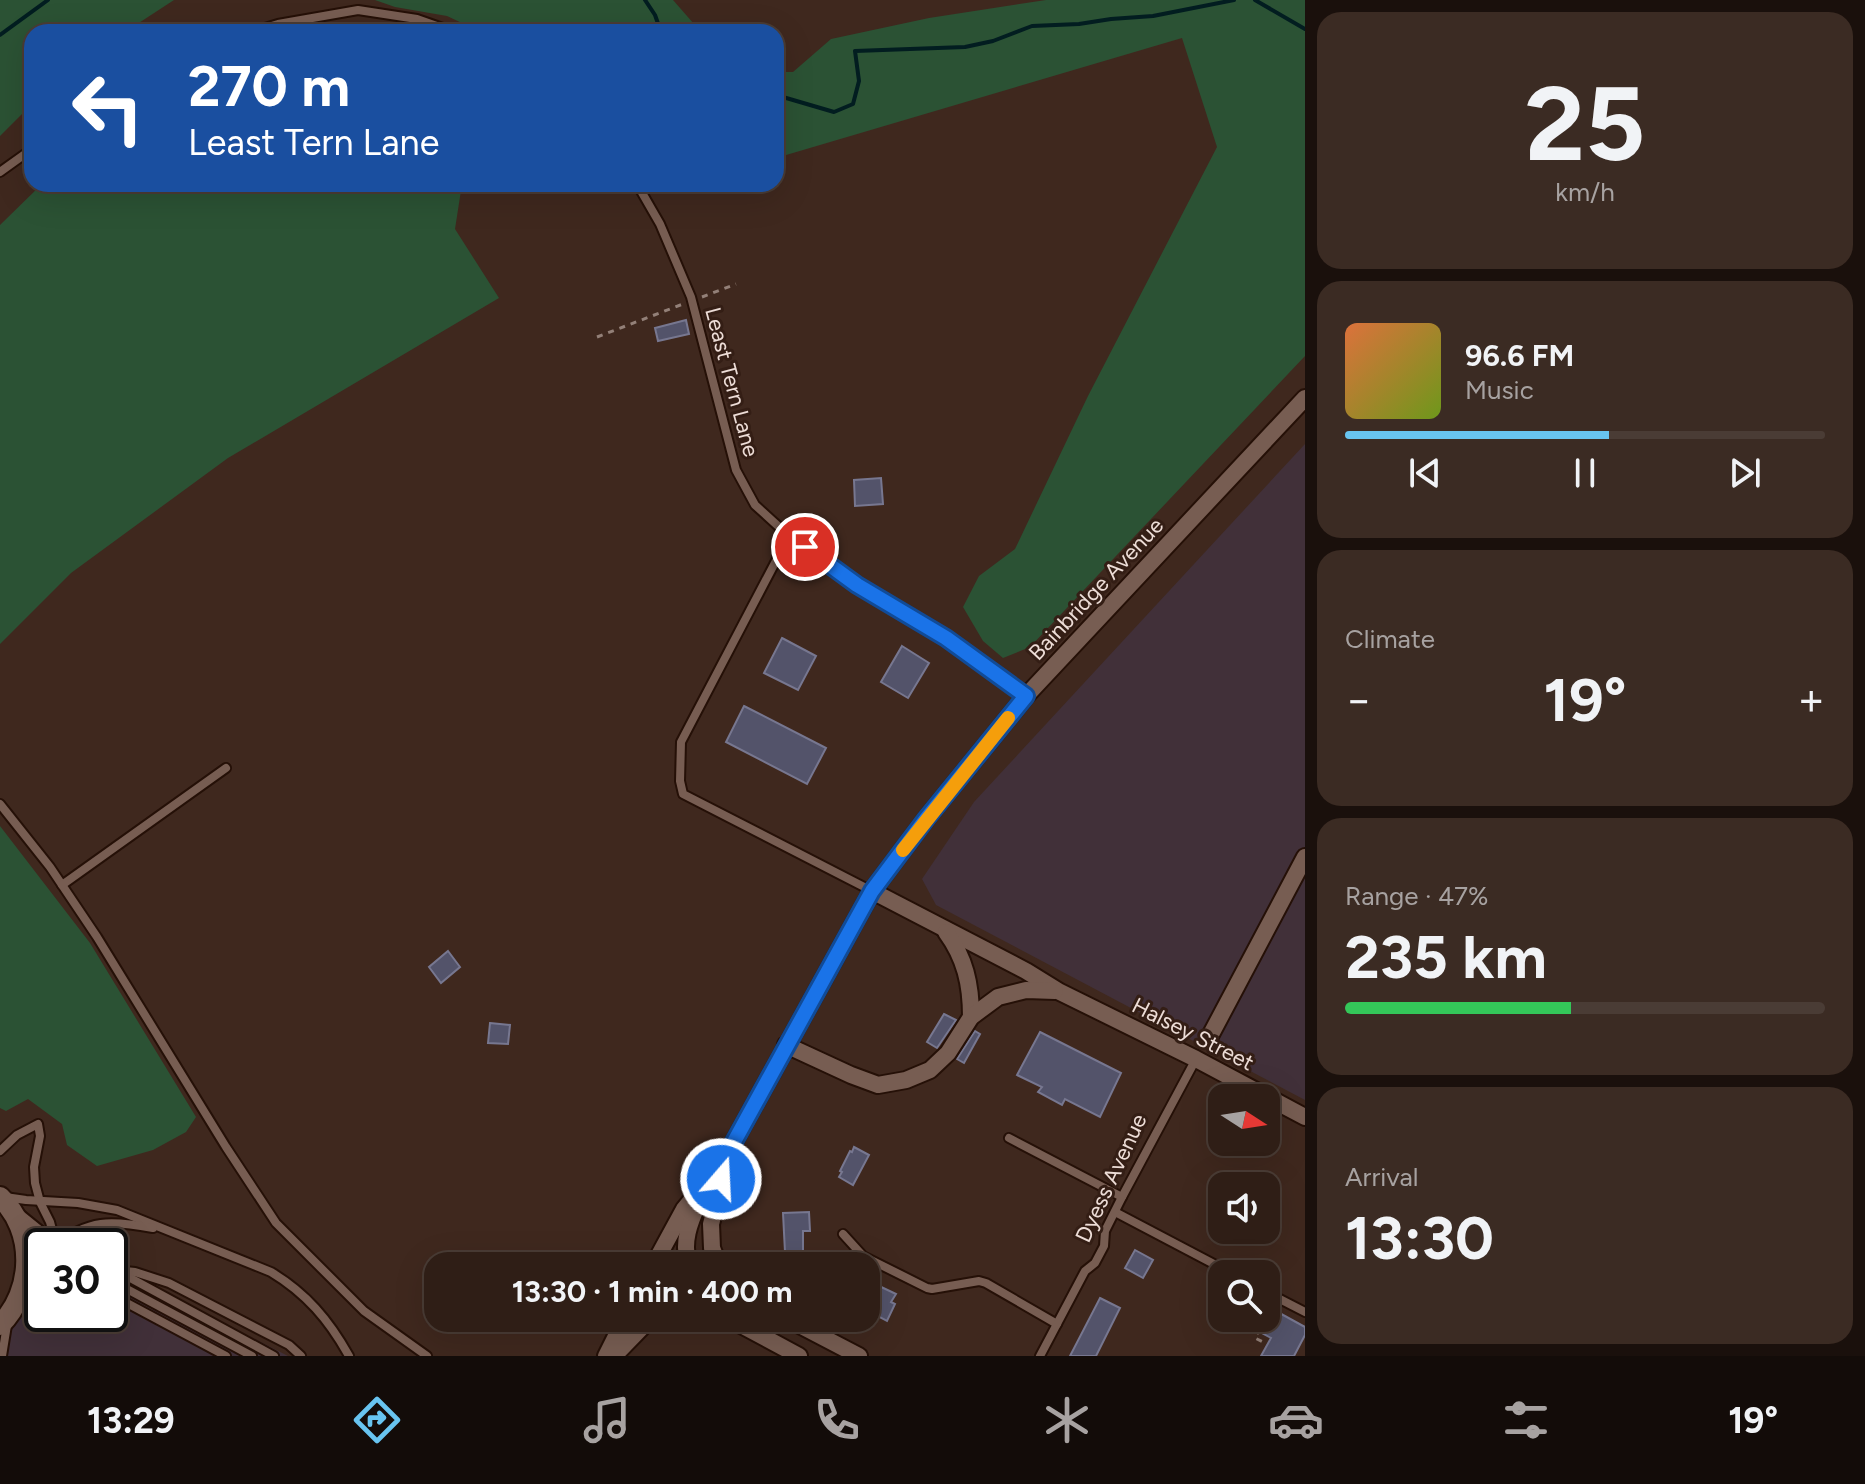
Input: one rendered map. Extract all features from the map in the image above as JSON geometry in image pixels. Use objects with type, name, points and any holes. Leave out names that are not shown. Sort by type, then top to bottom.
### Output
[{"type":"street","name":"Bainbridge Avenue","points":[[661,1252],[684,1209],[724,1160],[872,891],[926,819],[1026,696],[1305,398]]},
{"type":"street","points":[[1209,1038],[1305,857]]},
{"type":"street","name":"Halsey Street","points":[[872,891],[1026,971],[1060,992],[1305,1117]]},
{"type":"street","points":[[946,930],[959,949],[969,979],[971,1017]]},
{"type":"street","name":"Halsey Street","points":[[786,1045],[878,1085],[906,1080],[930,1070],[948,1053],[971,1017],[998,997],[1026,990],[1060,992]]},
{"type":"street","points":[[714,1252],[711,1224],[724,1160]]},
{"type":"street","points":[[687,1252],[685,1242],[692,1218],[724,1160]]},
{"type":"street","points":[[2,1198],[17,1219],[24,1239],[26,1267],[20,1297],[4,1321]]},
{"type":"street","points":[[699,1252],[711,1235]]},
{"type":"street","points":[[606,1356],[618,1332]]},
{"type":"street","points":[[614,1356],[637,1332]]},
{"type":"street","points":[[754,1332],[799,1356]]},
{"type":"street","points":[[813,1332],[859,1356]]},
{"type":"lane","points":[[278,24],[358,10],[431,24]]},
{"type":"lane","points":[[0,172],[24,155]]},
{"type":"lane","name":"Least Tern Lane","points":[[642,192],[660,224],[692,301],[736,470],[755,505],[789,536],[857,585],[946,638],[1026,696]]},
{"type":"lane","points":[[789,536],[681,742],[680,781],[683,794],[872,891]]},
{"type":"lane","points":[[62,885],[226,768]]},
{"type":"lane","points":[[0,804],[97,937],[276,1223],[364,1311],[427,1356]]},
{"type":"lane","name":"Dyess Avenue","points":[[1040,1356],[1085,1271],[1095,1263],[1104,1246],[1105,1231],[1196,1059]]},
{"type":"lane","points":[[0,1151],[17,1135],[38,1124],[40,1136],[34,1167],[35,1183],[51,1228]]},
{"type":"lane","points":[[1009,1138],[1122,1197]]},
{"type":"lane","points":[[2,1198],[100,1206],[137,1217],[249,1262],[288,1282],[305,1295],[324,1316],[349,1356]]},
{"type":"lane","points":[[2,1198],[38,1228]]},
{"type":"lane","points":[[1115,1212],[1208,1261]]},
{"type":"lane","points":[[81,1228],[102,1223],[166,1231]]},
{"type":"lane","points":[[843,1234],[863,1256],[927,1288],[979,1281],[1057,1324]]},
{"type":"lane","points":[[128,1271],[169,1283],[289,1345],[301,1356]]},
{"type":"lane","points":[[128,1277],[274,1356]]},
{"type":"lane","points":[[128,1290],[252,1356]]},
{"type":"lane","points":[[1280,1299],[1305,1312]]},
{"type":"lane","points":[[128,1304],[226,1356]]},
{"type":"lane","points":[[2,1356],[4,1321]]},
{"type":"path","points":[[597,337],[736,284]]},
{"type":"path","points":[[1258,1332],[1255,1338],[1267,1344]]},
{"type":"shaded area","points":[[1305,444],[1305,1100],[1280,1084],[1275,1084],[936,905],[922,879],[974,802]]},
{"type":"shaded area","points":[[128,1274],[288,1356],[0,1356],[0,1344],[24,1310],[24,1332],[128,1332]]},
{"type":"green space","points":[[0,0],[174,0],[137,24],[24,24],[24,112],[0,136]]},
{"type":"green space","points":[[375,0],[673,0],[694,24],[464,24],[447,16],[395,7]]},
{"type":"green space","points":[[1046,0],[1305,0],[1305,356],[1030,647],[1003,658],[983,641],[963,607],[979,576],[1015,549],[1088,396],[1217,147],[1182,38],[784,156],[784,72],[793,72],[831,39],[929,18]]},
{"type":"green space","points":[[406,20],[410,24],[383,24]]},
{"type":"green space","points":[[34,192],[461,192],[455,229],[499,298],[228,458],[71,573],[0,644],[0,225]]},
{"type":"green space","points":[[0,826],[90,943],[196,1117],[186,1132],[153,1150],[97,1166],[67,1145],[62,1124],[28,1099],[6,1111],[0,1108]]},
{"type":"building","points":[[686,320],[689,334],[658,341],[655,328]]},
{"type":"building","points":[[881,478],[883,504],[855,506],[854,480]]},
{"type":"building","points":[[782,638],[816,656],[798,690],[764,673]]},
{"type":"building","points":[[902,646],[929,663],[908,698],[881,682]]},
{"type":"building","points":[[744,706],[826,748],[807,784],[726,742]]},
{"type":"building","points":[[448,951],[460,967],[441,983],[429,967]]},
{"type":"building","points":[[944,1014],[956,1020],[937,1048],[927,1042]]},
{"type":"building","points":[[490,1023],[510,1025],[508,1044],[488,1043]]},
{"type":"building","points":[[975,1031],[980,1034],[964,1063],[957,1059]]},
{"type":"building","points":[[1040,1032],[1121,1073],[1100,1117],[1065,1099],[1062,1105],[1038,1092],[1042,1087],[1017,1075]]},
{"type":"building","points":[[854,1147],[869,1155],[853,1185],[839,1177]]},
{"type":"building","points":[[809,1212],[810,1231],[803,1231],[803,1251],[785,1252],[783,1213]]},
{"type":"building","points":[[1135,1250],[1153,1260],[1143,1278],[1125,1268]]},
{"type":"building","points":[[880,1286],[896,1294],[887,1321],[880,1317]]},
{"type":"building","points":[[1100,1298],[1120,1308],[1096,1356],[1070,1356]]},
{"type":"building","points":[[1280,1313],[1305,1327],[1305,1335],[1294,1356],[1261,1356],[1271,1338],[1262,1333],[1280,1332]]},
{"type":"waterway","points":[[0,35],[48,0]]},
{"type":"waterway","points":[[645,0],[658,24]]},
{"type":"waterway","points":[[784,97],[834,112],[853,104],[859,81],[855,51],[965,47],[993,41],[1032,26],[1153,16],[1234,0]]},
{"type":"waterway","points":[[1255,0],[1305,29]]},
{"type":"slow traffic","points":[[903,850],[1008,718]]},
{"type":"route","points":[[721,1179],[724,1160],[872,891],[1026,696],[946,638],[857,585],[805,547]]}]
